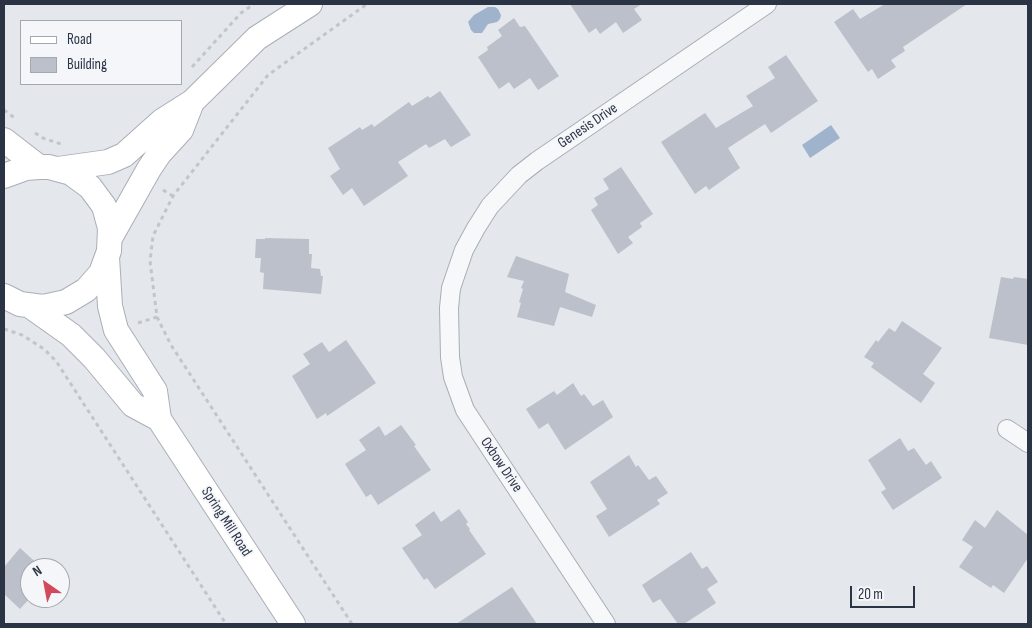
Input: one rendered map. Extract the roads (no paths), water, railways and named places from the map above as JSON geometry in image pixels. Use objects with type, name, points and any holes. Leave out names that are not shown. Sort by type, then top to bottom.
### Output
[{"type":"street","points":[[4,176],[26,168],[48,168],[108,162],[124,155],[162,121],[192,102],[257,38],[310,4]]},
{"type":"street","name":"Genesis Drive","points":[[451,288],[464,250],[476,228],[490,206],[519,175],[768,4]]},
{"type":"street","points":[[4,296],[20,304],[43,307],[66,302],[86,290],[100,273],[108,248],[149,169],[159,154],[181,130],[192,102]]},
{"type":"street","points":[[4,140],[48,168]]},
{"type":"street","name":"Spring Mill Road","points":[[48,168],[71,173],[90,187],[104,206],[110,228],[108,248],[110,306],[116,330],[155,391],[159,419],[293,624]]},
{"type":"street","name":"Oxbow Drive","points":[[451,288],[449,308],[450,357],[453,377],[465,410],[606,624]]},
{"type":"street","name":"Spring Mill Road","points":[[30,306],[71,335],[94,358],[133,405],[159,419]]},
{"type":"street","points":[[1007,429],[1028,443]]},
{"type":"water","points":[[488,7],[498,9],[501,15],[500,19],[497,22],[488,24],[482,33],[474,33],[468,22],[474,15]]},
{"type":"water","points":[[831,125],[840,138],[810,158],[802,145]]}]
